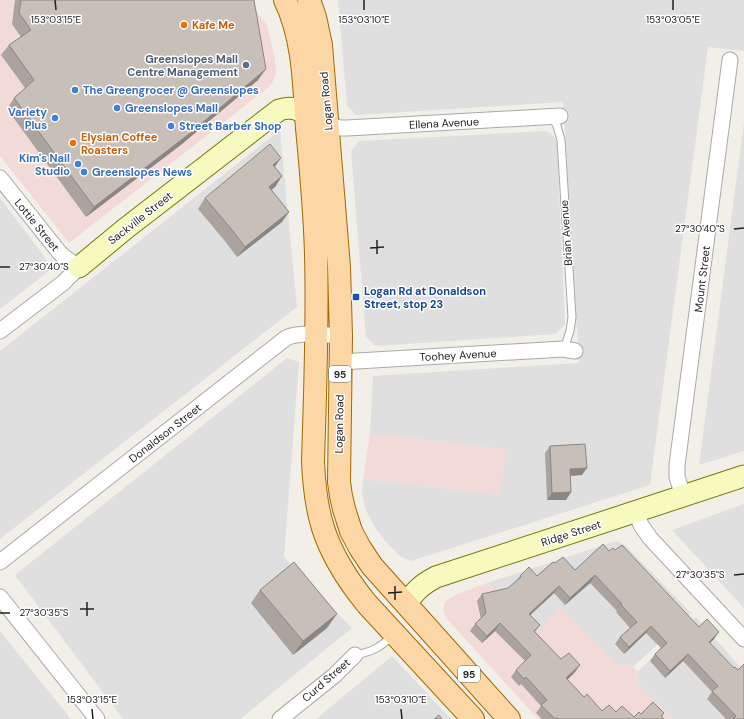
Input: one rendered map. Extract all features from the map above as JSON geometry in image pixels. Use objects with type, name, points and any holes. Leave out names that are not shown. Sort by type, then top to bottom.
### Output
[{"type":"main road","name":"Logan Road","points":[[285,0],[300,44],[313,201],[316,254],[313,462],[314,485],[323,528],[330,547],[354,587],[367,604],[473,719]]},
{"type":"main road","name":"Logan Road","points":[[309,0],[321,45],[339,267],[341,336],[338,471],[344,509],[351,531],[365,556],[378,574],[509,719]]},
{"type":"main road","points":[[306,113],[328,124]]},
{"type":"main road","points":[[315,362],[340,362]]},
{"type":"main road","points":[[394,633],[398,618],[406,604]]},
{"type":"street","name":"Mount Street","points":[[683,496],[677,477],[677,465],[730,60]]},
{"type":"street","name":"Sackville Street","points":[[0,331],[63,283],[79,266],[125,229],[279,110],[290,108],[306,113]]},
{"type":"street","name":"Ellena Avenue","points":[[328,124],[340,128],[348,128],[556,117]]},
{"type":"street","name":"Lottie Street","points":[[0,178],[59,252],[79,266]]},
{"type":"street","name":"Donaldson Street","points":[[0,562],[286,338],[292,335],[304,334],[341,336]]},
{"type":"street","name":"Toohey Avenue","points":[[340,362],[570,350]]},
{"type":"street","name":"Ridge Street","points":[[406,604],[422,585],[436,577],[744,476]]},
{"type":"street","points":[[636,512],[644,532],[744,639]]},
{"type":"street","points":[[0,597],[97,719]]},
{"type":"street","name":"Curd Street","points":[[280,719],[335,675],[355,655]]},
{"type":"lane","name":"Brian Avenue","points":[[556,117],[561,140],[572,317],[570,350]]},
{"type":"lane","name":"Curd Street","points":[[355,655],[375,649],[387,641],[394,633]]},
{"type":"shaded area","name":"Greenslopes Mall","points":[[0,0],[248,0],[267,25],[275,59],[275,77],[269,87],[69,243],[0,156]]},
{"type":"shaded area","points":[[338,0],[744,0],[744,51],[708,47],[650,485],[411,561],[401,557],[385,541],[377,530],[368,515],[364,504],[362,490],[363,479],[500,494],[505,449],[370,434],[373,376],[579,363],[563,102],[356,115],[347,106]]},
{"type":"shaded area","points":[[744,122],[744,451],[699,465]]},
{"type":"shaded area","points":[[280,130],[297,307],[0,539],[0,351]]},
{"type":"shaded area","points":[[545,131],[550,133],[557,142],[565,325],[555,334],[376,346],[366,337],[351,151],[359,141]]},
{"type":"shaded area","points":[[0,198],[53,268],[0,309]]},
{"type":"shaded area","points":[[287,358],[299,362],[284,557],[352,628],[240,719],[123,719],[15,575]]},
{"type":"shaded area","points":[[370,434],[506,449],[500,494],[363,479]]},
{"type":"shaded area","points":[[744,504],[744,608],[672,530]]},
{"type":"shaded area","points":[[616,541],[625,545],[691,613],[633,667],[617,665],[560,607],[538,633],[487,583]]},
{"type":"shaded area","points":[[487,583],[537,633],[560,607],[617,665],[633,667],[638,671],[637,684],[672,719],[538,719],[447,619],[443,610],[445,602],[455,595]]},
{"type":"shaded area","points":[[696,617],[744,671],[744,719],[672,719],[637,684],[638,671]]},
{"type":"shaded area","points":[[0,631],[71,719],[0,719]]},
{"type":"shaded area","points":[[392,656],[451,719],[316,719]]},
{"type":"building","name":"Greenslopes Mall","points":[[21,0],[254,0],[266,69],[189,134],[94,207],[14,98],[34,80],[9,45],[31,30],[19,13]]},
{"type":"building","points":[[270,144],[281,158],[273,165],[282,176],[269,187],[289,212],[245,247],[205,198]]},
{"type":"building","points":[[585,444],[587,468],[570,469],[571,492],[552,493],[550,446]]},
{"type":"building","points":[[603,544],[609,551],[613,548],[615,550],[622,545],[699,627],[707,619],[719,632],[709,642],[734,668],[735,667],[738,670],[744,664],[744,719],[733,719],[736,716],[712,691],[718,686],[688,654],[670,671],[655,654],[667,643],[651,626],[629,647],[620,637],[637,622],[595,575],[570,598],[559,586],[529,614],[540,625],[534,631],[561,659],[569,653],[580,665],[566,678],[584,697],[587,694],[602,711],[609,705],[616,712],[622,706],[634,717],[639,712],[641,714],[653,702],[664,713],[661,716],[664,719],[555,719],[541,705],[547,700],[526,677],[524,679],[516,670],[531,655],[500,623],[487,636],[475,624],[486,613],[482,594],[508,588],[521,577],[520,576],[529,567],[537,576],[553,562],[555,563],[563,557],[575,570]]},
{"type":"building","points":[[294,562],[337,614],[303,641],[260,590]]},
{"type":"building","points":[[439,715],[442,719],[434,719]]},
{"type":"place","name":"Kafe Me","points":[[184,25]]},
{"type":"place","name":"Greenslopes Mall Centre Management","points":[[246,65]]},
{"type":"place","name":"The Greengrocer @ Greenslopes","points":[[75,90]]},
{"type":"place","name":"Greenslopes Mall","points":[[117,108]]},
{"type":"place","name":"Variety Plus","points":[[55,118]]},
{"type":"place","name":"Street Barber Shop","points":[[171,126]]},
{"type":"place","name":"Elysian Coffee Roasters","points":[[73,143]]},
{"type":"place","name":"Kim's Nail Studio","points":[[78,164]]},
{"type":"place","name":"Greenslopes News","points":[[84,172]]},
{"type":"place","name":"Logan Rd at Donaldson Street, stop 23","points":[[356,297]]}]
